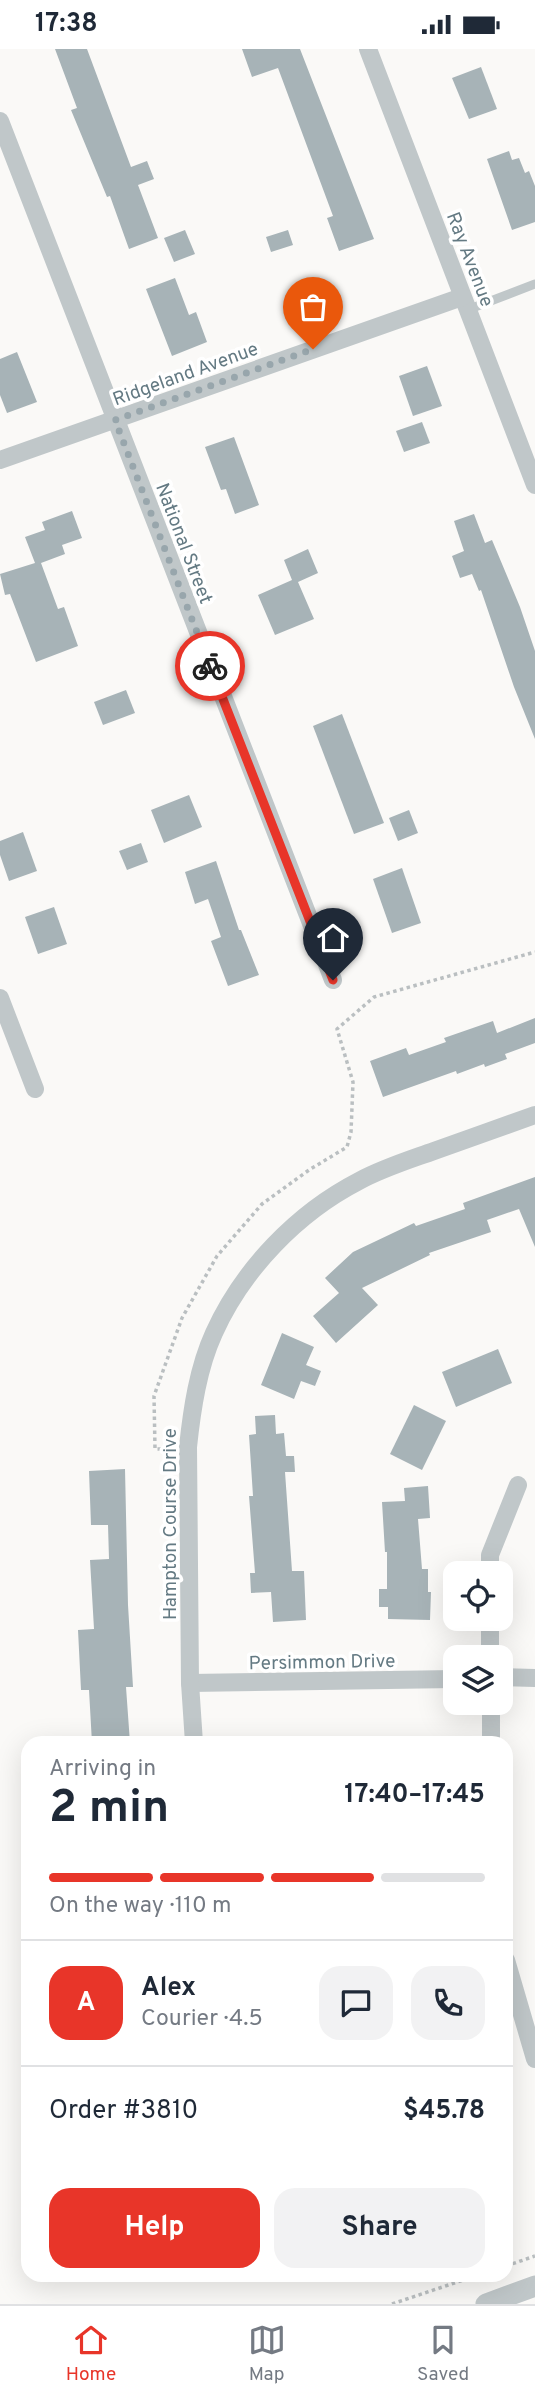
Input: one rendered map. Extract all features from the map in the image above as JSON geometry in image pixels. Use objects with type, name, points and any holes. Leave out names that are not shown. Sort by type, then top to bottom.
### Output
[{"type":"street","name":"Ray Avenue","points":[[368,49],[535,485]]},
{"type":"street","name":"National Street","points":[[0,121],[333,980]]},
{"type":"street","name":"Ridgeland Avenue","points":[[0,460],[465,303]]},
{"type":"street","points":[[0,998],[35,1089]]},
{"type":"street","name":"Hampton Course Drive","points":[[194,1736],[190,1683],[188,1447],[199,1381],[214,1333],[253,1270],[269,1250],[324,1202],[360,1180],[397,1164],[535,1115]]},
{"type":"street","points":[[489,1561],[489,1555],[518,1485]]},
{"type":"street","points":[[513,1677],[535,1678]]},
{"type":"street","name":"Persimmon Drive","points":[[190,1683],[443,1679]]},
{"type":"street","points":[[491,1715],[491,1736]]},
{"type":"street","points":[[513,1984],[535,2059]]},
{"type":"street","points":[[486,2304],[535,2286]]},
{"type":"lane","points":[[465,303],[535,284]]},
{"type":"path","points":[[188,1447],[156,1450],[154,1396],[182,1318],[217,1256],[262,1204],[347,1147],[351,1132],[353,1082],[337,1029],[374,997],[535,951]]},
{"type":"path","points":[[513,2264],[535,2256]]},
{"type":"path","points":[[392,2304],[457,2282]]},
{"type":"building","points":[[55,49],[87,49],[131,167],[147,161],[154,179],[138,185],[158,238],[129,249],[110,196],[107,197],[71,110],[77,108]]},
{"type":"building","points":[[242,49],[300,49],[374,239],[339,251],[327,218],[333,216],[278,68],[252,77]]},
{"type":"building","points":[[481,67],[497,109],[469,119],[452,78]]},
{"type":"building","points":[[509,151],[512,160],[519,158],[525,173],[529,171],[535,186],[535,222],[512,230],[487,159]]},
{"type":"building","points":[[185,230],[195,254],[174,262],[164,238]]},
{"type":"building","points":[[288,230],[293,245],[271,252],[266,237]]},
{"type":"building","points":[[175,278],[189,315],[196,312],[207,342],[172,356],[146,289]]},
{"type":"building","points":[[17,352],[37,402],[7,413],[0,395],[0,359]]},
{"type":"building","points":[[427,366],[442,406],[413,416],[399,376]]},
{"type":"building","points":[[422,422],[430,443],[404,452],[396,431]]},
{"type":"building","points":[[234,437],[259,505],[235,514],[226,489],[221,490],[205,447]]},
{"type":"building","points":[[72,511],[82,538],[62,545],[65,554],[41,563],[58,609],[64,607],[78,646],[36,662],[10,594],[5,595],[0,574],[35,563],[25,537],[45,530],[42,522]]},
{"type":"building","points":[[474,514],[485,543],[492,540],[535,651],[535,739],[481,590],[479,591],[472,574],[460,578],[452,556],[464,551],[454,521]]},
{"type":"building","points":[[308,549],[318,573],[298,582],[314,619],[275,635],[258,595],[292,580],[284,560]]},
{"type":"building","points":[[126,690],[135,713],[103,725],[94,702]]},
{"type":"building","points":[[342,714],[384,823],[354,834],[313,726]]},
{"type":"building","points":[[189,795],[202,827],[164,843],[151,810]]},
{"type":"building","points":[[409,810],[418,833],[398,841],[389,818]]},
{"type":"building","points":[[23,832],[37,871],[9,881],[0,855],[0,841]]},
{"type":"building","points":[[141,843],[148,862],[127,870],[119,851]]},
{"type":"building","points":[[216,861],[239,930],[259,975],[228,986],[211,941],[221,937],[208,899],[195,904],[185,872]]},
{"type":"building","points":[[402,868],[421,923],[392,933],[373,879]]},
{"type":"building","points":[[54,907],[67,944],[38,954],[25,917]]},
{"type":"building","points":[[535,1018],[535,1043],[505,1054],[507,1059],[457,1074],[456,1071],[383,1097],[370,1061],[406,1048],[409,1055],[446,1042],[444,1038],[493,1021],[497,1033]]},
{"type":"building","points":[[535,1177],[535,1247],[519,1209],[487,1220],[491,1232],[429,1253],[430,1255],[362,1288],[378,1305],[336,1343],[313,1316],[339,1293],[325,1278],[353,1252],[414,1223],[416,1226],[465,1209],[463,1203]]},
{"type":"building","points":[[282,1333],[314,1347],[306,1365],[321,1371],[315,1386],[301,1381],[294,1399],[261,1385]]},
{"type":"building","points":[[498,1349],[512,1383],[456,1407],[442,1372]]},
{"type":"building","points":[[414,1405],[446,1421],[422,1470],[390,1454]]},
{"type":"building","points":[[275,1415],[276,1434],[284,1433],[286,1456],[294,1456],[295,1472],[285,1472],[292,1571],[304,1571],[306,1620],[273,1622],[271,1592],[251,1593],[250,1573],[255,1573],[249,1496],[253,1496],[249,1435],[256,1434],[255,1416]]},
{"type":"building","points":[[125,1469],[133,1687],[126,1687],[130,1736],[92,1736],[89,1690],[81,1690],[78,1630],[94,1629],[90,1560],[109,1559],[108,1525],[91,1525],[89,1471]]},
{"type":"building","points":[[428,1486],[430,1518],[418,1519],[422,1569],[428,1569],[428,1592],[431,1592],[430,1620],[388,1619],[388,1607],[379,1607],[379,1589],[387,1589],[387,1552],[382,1502],[405,1501],[404,1488]]},
{"type":"way so far","points":[[210,666],[115,420],[313,349]]},
{"type":"route","points":[[210,666],[333,980]]}]
